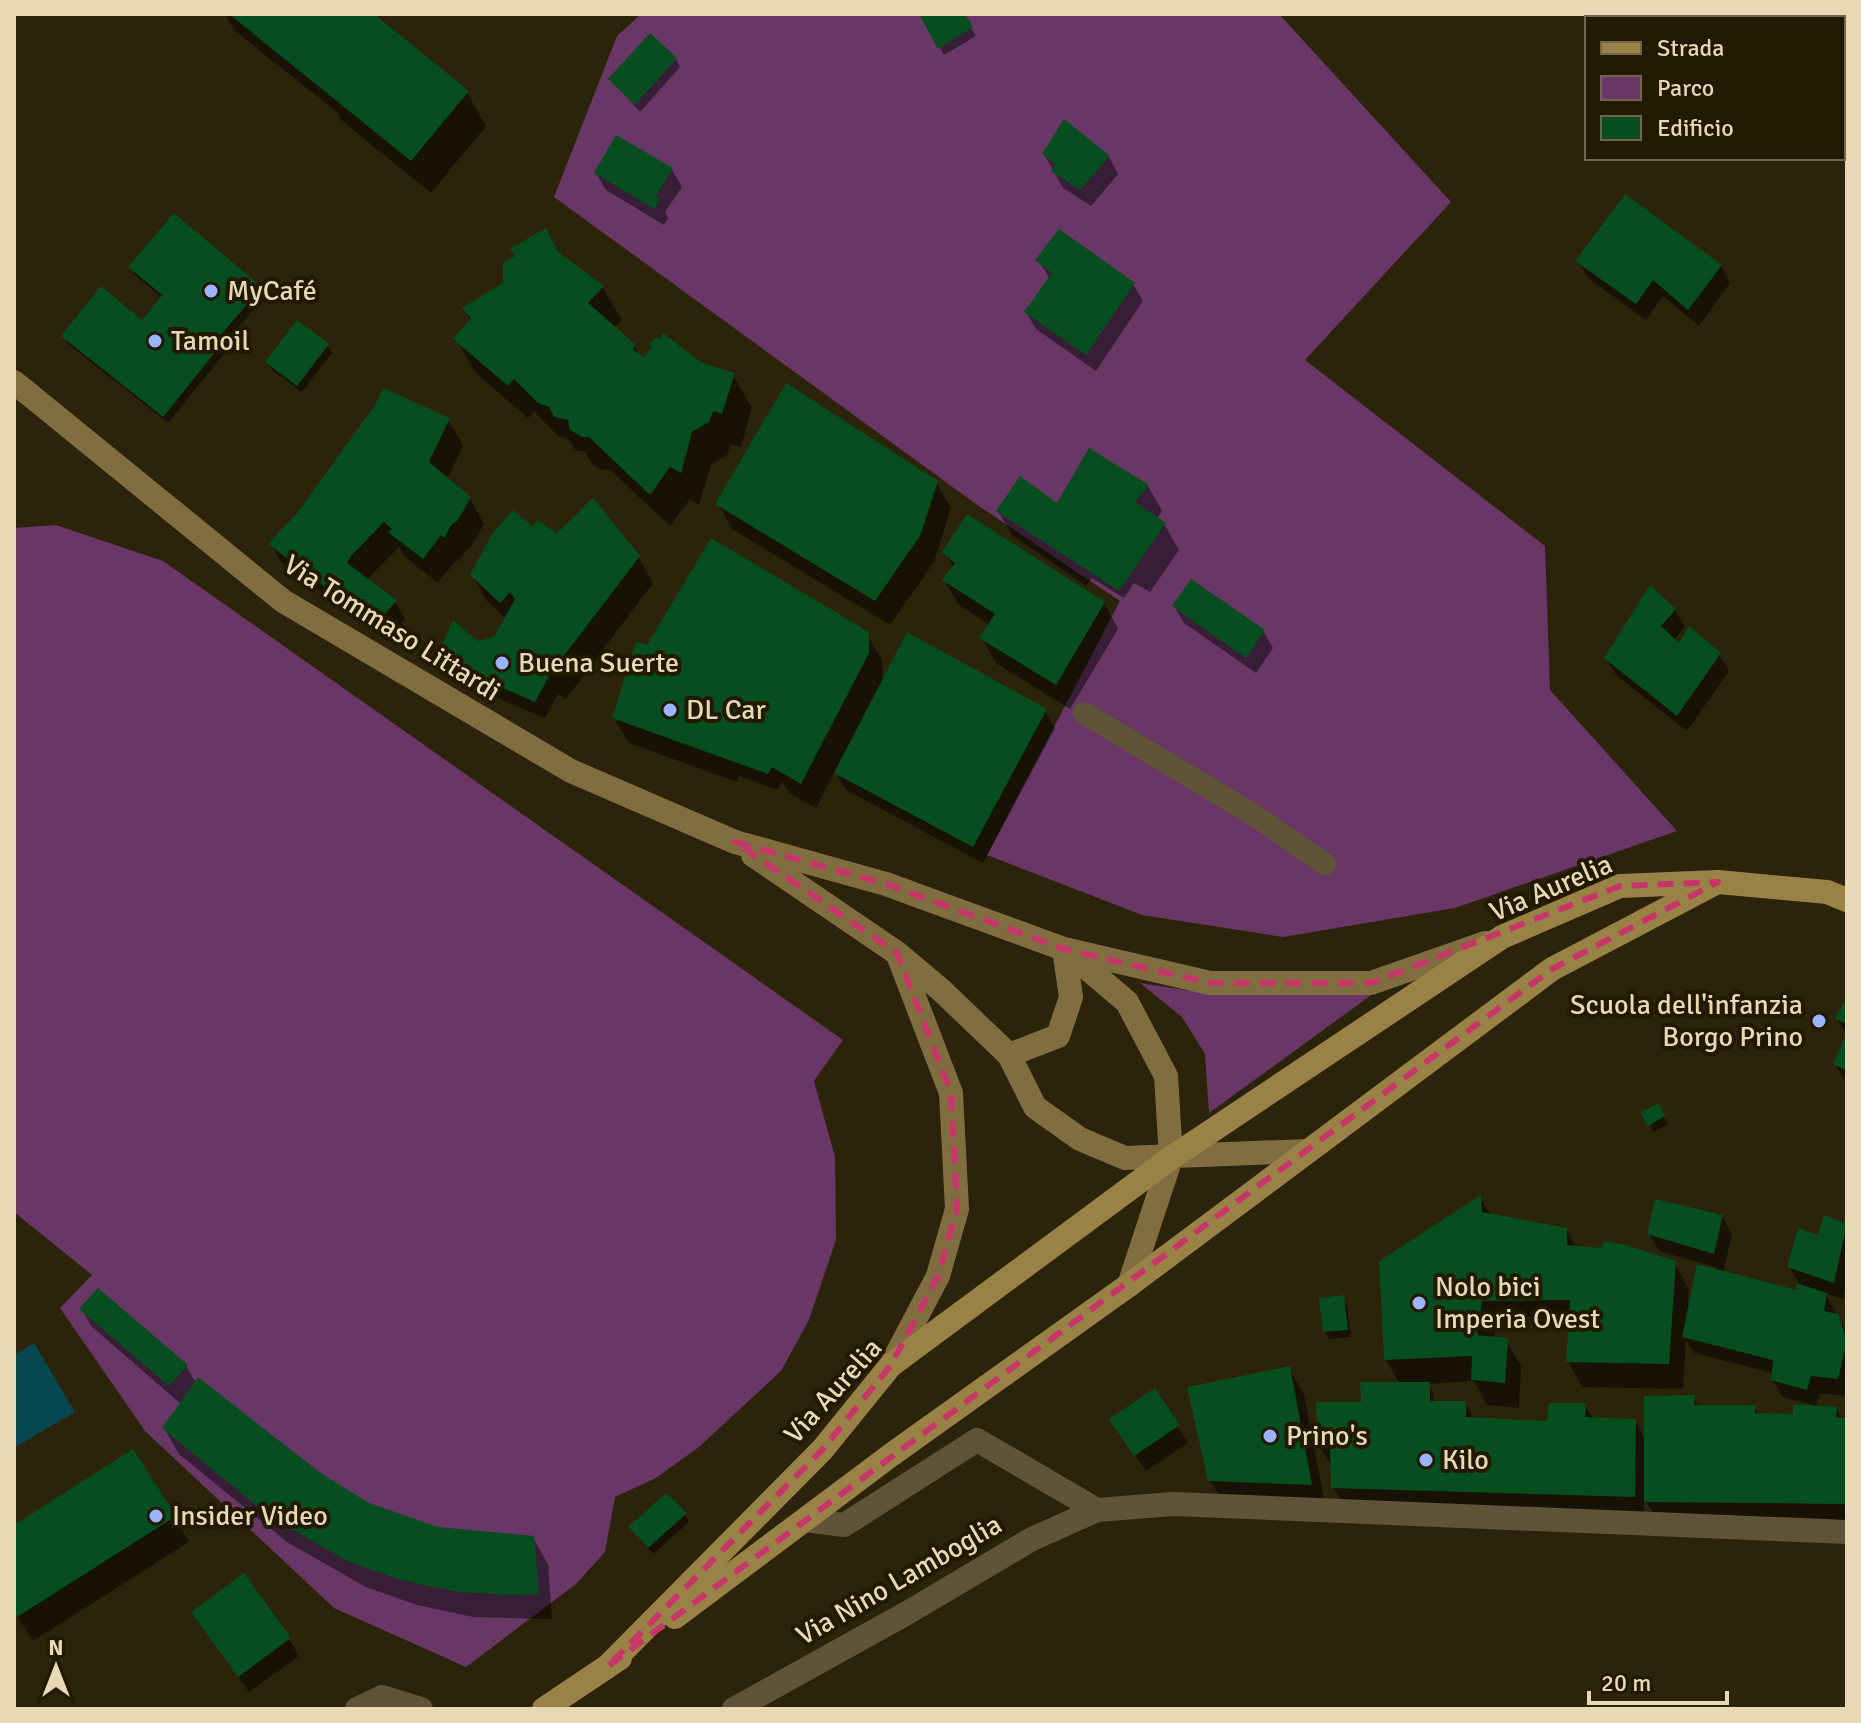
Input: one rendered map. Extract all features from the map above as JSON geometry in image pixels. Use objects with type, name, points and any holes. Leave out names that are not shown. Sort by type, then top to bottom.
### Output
[{"type":"main road","name":"Via Tommaso Littardi","points":[[14,382],[283,601],[571,771],[735,842],[886,884],[1064,949],[1210,983],[1371,983],[1502,937]]},
{"type":"main road","name":"Via Tommaso Littardi","points":[[735,842],[897,953],[941,990],[1009,1055],[1035,1107],[1080,1139],[1125,1158],[1171,1158]]},
{"type":"main road","points":[[1718,882],[1827,892],[1847,900]]},
{"type":"main road","name":"Via Aurelia","points":[[607,1667],[822,1450],[891,1365],[1171,1158],[1502,937],[1620,886],[1718,882]]},
{"type":"main road","name":"Via Aurelia","points":[[544,1709],[607,1667],[891,1455],[1129,1285],[1552,969],[1718,882]]},
{"type":"main road","points":[[1009,1055],[1058,1036],[1071,997],[1064,949]]},
{"type":"main road","points":[[1064,949],[1127,1002],[1166,1076],[1171,1158],[1129,1285]]},
{"type":"main road","points":[[891,1365],[938,1276],[957,1209],[951,1093],[897,953]]},
{"type":"main road","points":[[1171,1158],[1307,1151]]},
{"type":"street","points":[[805,1520],[844,1525],[977,1440],[1097,1510]]},
{"type":"street","name":"Via Nino Lamboglia","points":[[734,1709],[1032,1539],[1097,1510],[1173,1504],[1847,1532]]},
{"type":"street","points":[[357,1709],[382,1697],[421,1709]]},
{"type":"lane","points":[[1084,713],[1254,815],[1325,864]]},
{"type":"highlighted area","points":[[735,842],[886,884],[1064,949],[1210,983],[1371,983],[1620,886],[1718,882],[1552,969],[607,1667],[822,1450],[891,1365],[938,1276],[957,1209],[951,1093],[897,953]]},
{"type":"green space","points":[[641,14],[1279,14],[1451,202],[1305,360],[1545,546],[1550,690],[1677,831],[1455,908],[1283,937],[1142,915],[987,855],[1120,601],[976,504],[554,197],[617,36]]},
{"type":"green space","points":[[56,525],[163,561],[843,1040],[814,1081],[835,1157],[836,1240],[809,1320],[781,1371],[699,1447],[656,1478],[615,1497],[605,1552],[576,1584],[466,1667],[334,1608],[145,1431],[60,1308],[92,1275],[14,1212],[14,528]]},
{"type":"green space","points":[[1140,983],[1191,991],[1381,988],[1209,1113],[1205,1054],[1182,1017]]},
{"type":"water","points":[[34,1343],[75,1412],[14,1448],[14,1355]]},
{"type":"building","points":[[229,14],[374,14],[469,91],[411,161]]},
{"type":"building","points":[[919,14],[965,14],[973,27],[938,49]]},
{"type":"building","points":[[650,33],[677,58],[635,105],[608,79]]},
{"type":"building","points":[[1064,119],[1110,156],[1080,190],[1051,171],[1056,164],[1042,154]]},
{"type":"building","points":[[616,135],[673,168],[656,196],[660,200],[654,209],[594,173]]},
{"type":"building","points":[[1625,194],[1722,265],[1688,310],[1653,280],[1636,304],[1575,261]]},
{"type":"building","points":[[174,213],[262,287],[219,337],[224,341],[163,417],[61,336],[101,286],[142,320],[162,295],[128,267]]},
{"type":"building","points":[[546,228],[558,252],[604,286],[588,303],[635,344],[633,350],[644,357],[652,347],[649,344],[657,337],[660,340],[663,333],[702,363],[735,373],[722,414],[713,411],[709,422],[692,432],[681,473],[670,467],[650,495],[589,437],[582,437],[570,430],[568,420],[554,417],[549,407],[538,403],[514,379],[508,386],[453,339],[471,318],[462,308],[503,283],[503,263],[515,256],[510,249]]},
{"type":"building","points":[[1059,229],[1135,283],[1086,355],[1024,312],[1052,273],[1035,260]]},
{"type":"building","points":[[297,320],[329,344],[297,386],[265,362]]},
{"type":"building","points":[[786,383],[938,481],[920,536],[875,601],[715,504]]},
{"type":"building","points":[[383,388],[450,418],[429,462],[471,497],[444,538],[441,535],[423,559],[388,532],[392,529],[384,522],[351,556],[347,563],[397,600],[376,625],[268,544],[298,512],[375,405]]},
{"type":"building","points":[[1089,448],[1149,485],[1135,502],[1166,523],[1119,591],[996,511],[1020,476],[1057,503]]},
{"type":"building","points":[[593,498],[640,556],[550,674],[535,702],[437,655],[453,620],[478,641],[494,637],[515,599],[510,592],[500,603],[470,575],[492,534],[513,510],[533,527],[537,520],[557,533]]},
{"type":"building","points":[[967,514],[1105,602],[1056,685],[979,638],[995,614],[942,580],[955,563],[942,552]]},
{"type":"building","points":[[711,538],[869,632],[869,653],[801,784],[772,767],[768,774],[612,718],[636,642],[647,645]]},
{"type":"building","points":[[1191,579],[1265,630],[1246,658],[1172,606]]},
{"type":"building","points":[[1650,585],[1676,609],[1661,626],[1679,643],[1689,626],[1721,653],[1677,716],[1604,658]]},
{"type":"building","points":[[907,632],[1047,709],[973,847],[834,773]]},
{"type":"building","points":[[1847,997],[1847,1024],[1835,1019]]},
{"type":"building","points":[[1847,1033],[1847,1071],[1833,1064]]},
{"type":"building","points":[[1658,1103],[1665,1116],[1648,1126],[1640,1113]]},
{"type":"building","points":[[1481,1195],[1482,1212],[1567,1228],[1567,1245],[1602,1248],[1604,1241],[1676,1261],[1669,1364],[1566,1362],[1570,1300],[1482,1301],[1477,1335],[1508,1338],[1505,1383],[1471,1380],[1472,1356],[1384,1360],[1379,1261]]},
{"type":"building","points":[[1655,1199],[1723,1215],[1714,1254],[1647,1234]]},
{"type":"building","points":[[1824,1215],[1847,1224],[1834,1283],[1787,1267],[1798,1228],[1818,1235]]},
{"type":"building","points":[[1697,1264],[1797,1290],[1796,1283],[1827,1293],[1824,1311],[1838,1314],[1847,1341],[1838,1379],[1811,1376],[1807,1390],[1771,1380],[1773,1360],[1682,1337]]},
{"type":"building","points":[[98,1288],[188,1365],[169,1386],[79,1309]]},
{"type":"building","points":[[1344,1295],[1348,1330],[1323,1332],[1319,1298]]},
{"type":"building","points":[[1290,1366],[1312,1485],[1208,1481],[1187,1387]]},
{"type":"building","points":[[198,1377],[319,1472],[369,1503],[438,1527],[534,1536],[539,1594],[457,1592],[401,1580],[349,1562],[270,1517],[162,1428]]},
{"type":"building","points":[[1360,1382],[1430,1382],[1430,1401],[1466,1401],[1466,1417],[1547,1421],[1549,1403],[1586,1403],[1585,1417],[1636,1419],[1635,1497],[1331,1488],[1330,1448],[1318,1448],[1316,1402],[1361,1402]]},
{"type":"building","points":[[1155,1388],[1180,1425],[1134,1456],[1109,1419]]},
{"type":"building","points":[[1695,1395],[1694,1405],[1756,1405],[1755,1413],[1793,1414],[1793,1404],[1837,1407],[1836,1417],[1847,1418],[1847,1504],[1644,1502],[1644,1396]]},
{"type":"building","points":[[133,1449],[176,1516],[17,1617],[14,1612],[14,1525]]},
{"type":"building","points":[[666,1493],[687,1513],[648,1548],[628,1527]]},
{"type":"building","points":[[244,1573],[291,1638],[238,1677],[191,1612]]},
{"type":"place","name":"MyCafé","points":[[211,291]]},
{"type":"place","name":"Tamoil","points":[[155,341]]},
{"type":"place","name":"Buena Suerte","points":[[502,663]]},
{"type":"place","name":"DL Car","points":[[670,710]]},
{"type":"place","name":"Scuola dell'infanzia Borgo Prino","points":[[1819,1021]]},
{"type":"place","name":"Nolo bici Imperia Ovest","points":[[1419,1303]]},
{"type":"place","name":"Prino's","points":[[1270,1436]]},
{"type":"place","name":"Kilo","points":[[1426,1460]]},
{"type":"place","name":"Insider Video","points":[[156,1516]]}]
